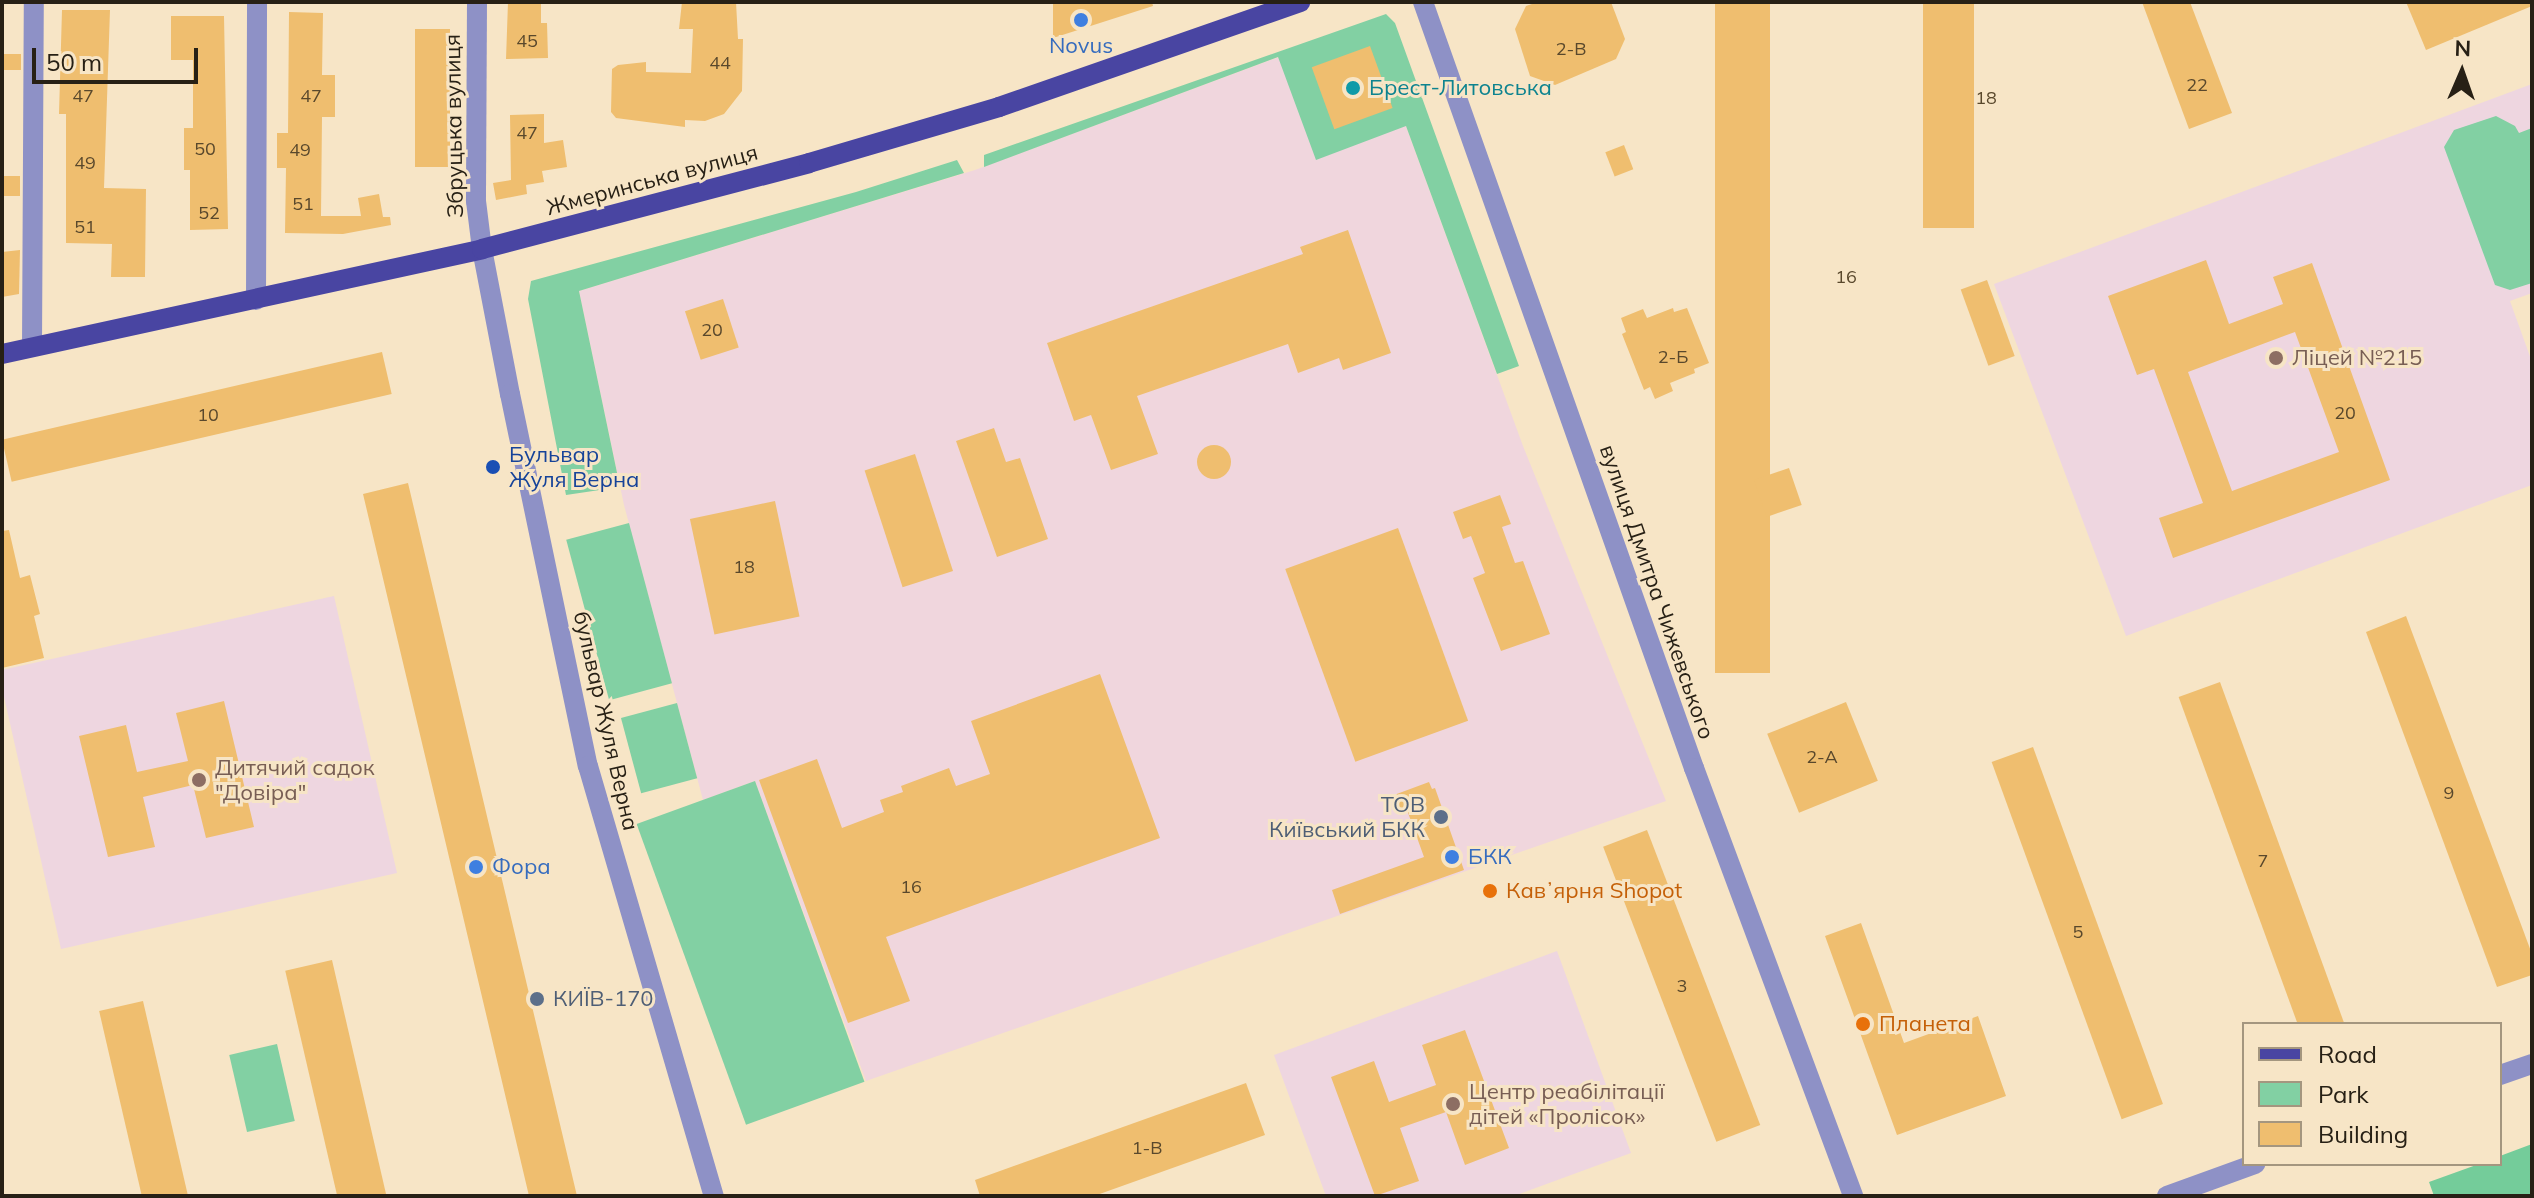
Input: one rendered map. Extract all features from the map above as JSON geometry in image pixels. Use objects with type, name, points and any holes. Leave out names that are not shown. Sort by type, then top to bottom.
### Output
[{"type":"main road","name":"Жмеринська вулиця","points":[[2,354],[482,249],[948,123],[1300,2]]},
{"type":"street","points":[[32,347],[34,2]]},
{"type":"street","points":[[256,300],[257,2]]},
{"type":"street","name":"Збруцька вулиця","points":[[477,2],[476,201],[482,249]]},
{"type":"street","name":"вулиця Дмитра Чижевського","points":[[1423,2],[1694,768],[1853,1196]]},
{"type":"street","name":"бульвар Жуля Верна","points":[[482,249],[588,766],[714,1196]]},
{"type":"street","points":[[2502,1074],[2532,1064]]},
{"type":"street","points":[[2167,1196],[2250,1166]]},
{"type":"shaded area","points":[[1279,57],[1406,126],[1523,446],[1666,801],[866,1081],[755,781],[703,800],[624,505],[579,291],[975,170]]},
{"type":"shaded area","name":"Ліцей №215","points":[[2532,84],[2532,293],[2510,301],[2532,362],[2532,485],[2126,636],[1994,284]]},
{"type":"shaded area","name":"Дитячий садок \"Довіра\"","points":[[334,596],[397,873],[61,949],[2,688],[2,670]]},
{"type":"shaded area","name":"Центр реабілітації дітей «Пролісок»","points":[[1557,951],[1631,1153],[1514,1196],[1326,1196],[1274,1055]]},
{"type":"green space","points":[[1386,14],[1395,23],[1519,366],[1497,374],[1406,126],[1316,160],[1278,57],[984,167],[984,155]]},
{"type":"green space","points":[[2496,116],[2515,126],[2519,133],[2532,128],[2532,283],[2510,290],[2495,285],[2444,147],[2454,130]]},
{"type":"green space","points":[[957,160],[964,173],[579,291],[620,487],[566,495],[528,299],[531,281],[856,192]]},
{"type":"green space","points":[[629,523],[672,683],[609,700],[566,540]]},
{"type":"green space","points":[[677,703],[697,778],[641,793],[621,718]]},
{"type":"green space","points":[[755,781],[864,1082],[746,1125],[637,824]]},
{"type":"green space","points":[[277,1044],[295,1121],[247,1132],[229,1055]]},
{"type":"green space","points":[[2532,1144],[2532,1196],[2434,1196],[2429,1182],[2473,1166],[2502,1166],[2502,1155]]},
{"type":"building","points":[[508,2],[541,2],[541,23],[547,23],[548,58],[506,59]]},
{"type":"building","points":[[682,2],[736,2],[738,39],[743,39],[742,91],[724,114],[705,121],[685,120],[685,127],[616,118],[611,112],[612,69],[618,65],[646,62],[646,72],[691,73],[693,29],[679,29]]},
{"type":"building","name":"Novus","points":[[1053,2],[1152,2],[1153,6],[1053,38]]},
{"type":"building","points":[[1538,2],[1611,2],[1625,39],[1616,59],[1555,85],[1530,76],[1515,29],[1526,6]]},
{"type":"building","points":[[1715,2],[1770,2],[1770,673],[1715,673]]},
{"type":"building","points":[[1923,2],[1974,2],[1974,228],[1923,228]]},
{"type":"building","points":[[2142,2],[2190,2],[2232,113],[2189,129]]},
{"type":"building","points":[[2406,2],[2532,2],[2532,6],[2426,50]]},
{"type":"building","points":[[62,10],[110,10],[104,188],[146,189],[145,277],[111,277],[112,244],[66,243],[66,114],[59,114]]},
{"type":"building","points":[[289,12],[323,13],[322,75],[335,75],[335,117],[322,117],[321,216],[361,216],[358,198],[379,194],[383,217],[390,217],[391,225],[343,234],[285,233],[286,168],[277,168],[277,133],[288,133]]},
{"type":"building","points":[[171,16],[224,16],[228,229],[190,230],[190,170],[184,170],[184,128],[193,128],[193,60],[171,60]]},
{"type":"building","points":[[415,29],[450,29],[450,167],[415,167]]},
{"type":"building","name":"Брест-Литовська","points":[[1370,46],[1393,108],[1334,129],[1312,67]]},
{"type":"building","points":[[2,54],[21,54],[21,70],[2,70]]},
{"type":"building","points":[[544,114],[544,143],[563,140],[567,167],[542,171],[544,182],[526,185],[527,194],[496,200],[493,183],[511,180],[510,115]]},
{"type":"building","points":[[1624,145],[1633,169],[1615,176],[1605,152]]},
{"type":"building","points":[[2,176],[20,176],[20,196],[2,196]]},
{"type":"building","points":[[1348,230],[1391,353],[1343,370],[1339,358],[1298,373],[1288,344],[1137,396],[1158,454],[1111,470],[1091,415],[1074,421],[1047,343],[1303,254],[1300,247]]},
{"type":"building","points":[[20,250],[19,294],[2,297],[2,252]]},
{"type":"building","points":[[2206,260],[2229,324],[2283,304],[2273,277],[2312,263],[2390,480],[2173,558],[2159,518],[2203,503],[2154,369],[2137,375],[2108,296]],"holes":[[[2295,332],[2339,452],[2232,491],[2188,372]]]},
{"type":"building","points":[[1987,280],[2015,356],[1988,366],[1961,290]]},
{"type":"building","points":[[723,299],[739,348],[701,360],[685,311]]},
{"type":"building","points":[[1673,308],[1674,312],[1687,308],[1709,363],[1694,369],[1695,373],[1670,383],[1673,391],[1655,399],[1650,387],[1644,390],[1622,334],[1626,332],[1621,318],[1643,309],[1647,318]]},
{"type":"building","points":[[382,352],[392,394],[12,482],[2,440]]},
{"type":"building","points":[[994,428],[1006,462],[1020,458],[1048,539],[997,557],[956,441]]},
{"type":"building","points":[[1214,445],[1226,450],[1231,462],[1226,474],[1214,479],[1202,474],[1197,462],[1202,450]]},
{"type":"building","points":[[915,454],[953,571],[903,587],[865,470]]},
{"type":"building","points":[[1789,468],[1802,505],[1767,517],[1754,480]]},
{"type":"building","points":[[408,483],[577,1196],[529,1196],[363,494]]},
{"type":"building","points":[[1500,495],[1511,524],[1502,527],[1515,563],[1523,561],[1550,634],[1501,651],[1473,578],[1485,573],[1471,536],[1463,539],[1453,512]]},
{"type":"building","points":[[775,501],[800,616],[714,635],[690,519]]},
{"type":"building","points":[[1398,528],[1468,721],[1355,762],[1285,569]]},
{"type":"building","points":[[9,530],[20,578],[30,575],[40,614],[34,616],[44,658],[2,668],[2,531]]},
{"type":"building","points":[[2406,616],[2532,954],[2532,975],[2497,987],[2366,632]]},
{"type":"building","points":[[1100,674],[1160,838],[886,937],[910,1001],[848,1023],[759,780],[817,759],[842,828],[884,812],[880,800],[903,792],[901,786],[949,768],[956,786],[990,774],[971,721]]},
{"type":"building","points":[[2220,682],[2344,1022],[2297,1022],[2179,697]]},
{"type":"building","points":[[224,701],[254,827],[206,838],[193,785],[143,797],[155,847],[108,857],[79,736],[126,725],[137,772],[188,761],[176,713]]},
{"type":"building","points":[[1846,702],[1878,781],[1799,813],[1767,734]]},
{"type":"building","points":[[2033,747],[2163,1104],[2122,1119],[1992,762]]},
{"type":"building","points":[[1429,782],[1432,789],[1435,788],[1464,870],[1340,914],[1332,890],[1424,857],[1407,810],[1400,813],[1394,795]]},
{"type":"building","points":[[1647,830],[1760,1125],[1716,1142],[1603,847]]},
{"type":"building","points":[[1861,923],[1904,1043],[1978,1016],[2006,1096],[1897,1135],[1825,936]]},
{"type":"building","points":[[332,960],[386,1196],[337,1196],[285,971]]},
{"type":"building","points":[[143,1001],[188,1196],[142,1196],[99,1011]]},
{"type":"building","points":[[1465,1030],[1509,1148],[1465,1165],[1446,1112],[1400,1128],[1419,1181],[1375,1196],[1331,1077],[1374,1061],[1389,1102],[1436,1085],[1422,1045]]},
{"type":"building","points":[[1246,1083],[1265,1135],[1094,1196],[980,1196],[975,1180]]},
{"type":"place","name":"Novus","points":[[1081,20]]},
{"type":"place","name":"Брест-Литовська","points":[[1353,88]]},
{"type":"place","name":"Ліцей №215","points":[[2276,358]]},
{"type":"place","name":"Бульвар Жуля Верна","points":[[493,467]]},
{"type":"place","name":"Дитячий садок \"Довіра\"","points":[[199,780]]},
{"type":"place","name":"ТОВ Київський БКК","points":[[1441,817]]},
{"type":"place","name":"БКК","points":[[1452,857]]},
{"type":"place","name":"Фора","points":[[476,867]]},
{"type":"place","name":"Кавʼярня Shopot","points":[[1490,891]]},
{"type":"place","name":"КИЇВ-170","points":[[537,999]]},
{"type":"place","name":"Планета","points":[[1863,1024]]},
{"type":"place","name":"Центр реабілітації дітей «Пролісок»","points":[[1453,1104]]}]
